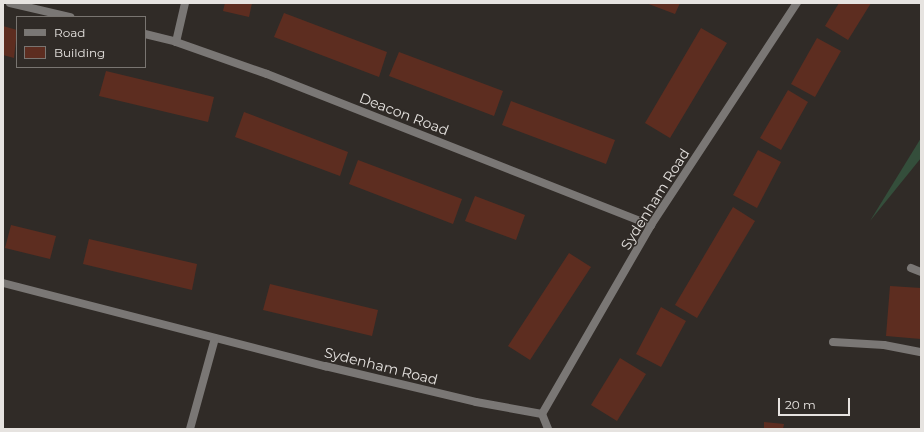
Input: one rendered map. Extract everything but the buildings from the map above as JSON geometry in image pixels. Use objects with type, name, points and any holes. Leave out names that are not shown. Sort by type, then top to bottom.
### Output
[{"type":"street","points":[[10,3],[66,16]]},
{"type":"street","points":[[176,42],[185,3]]},
{"type":"street","name":"Sydenham Road","points":[[3,283],[215,338],[476,402],[542,414],[651,225],[798,3]]},
{"type":"street","name":"Deacon Road","points":[[146,34],[176,42],[267,74],[651,225]]},
{"type":"street","points":[[911,268],[921,272]]},
{"type":"street","points":[[190,429],[215,338]]},
{"type":"street","points":[[833,342],[884,345],[921,352]]},
{"type":"street","points":[[542,414],[548,429]]},
{"type":"green space","points":[[921,138],[921,158],[870,221]]}]
